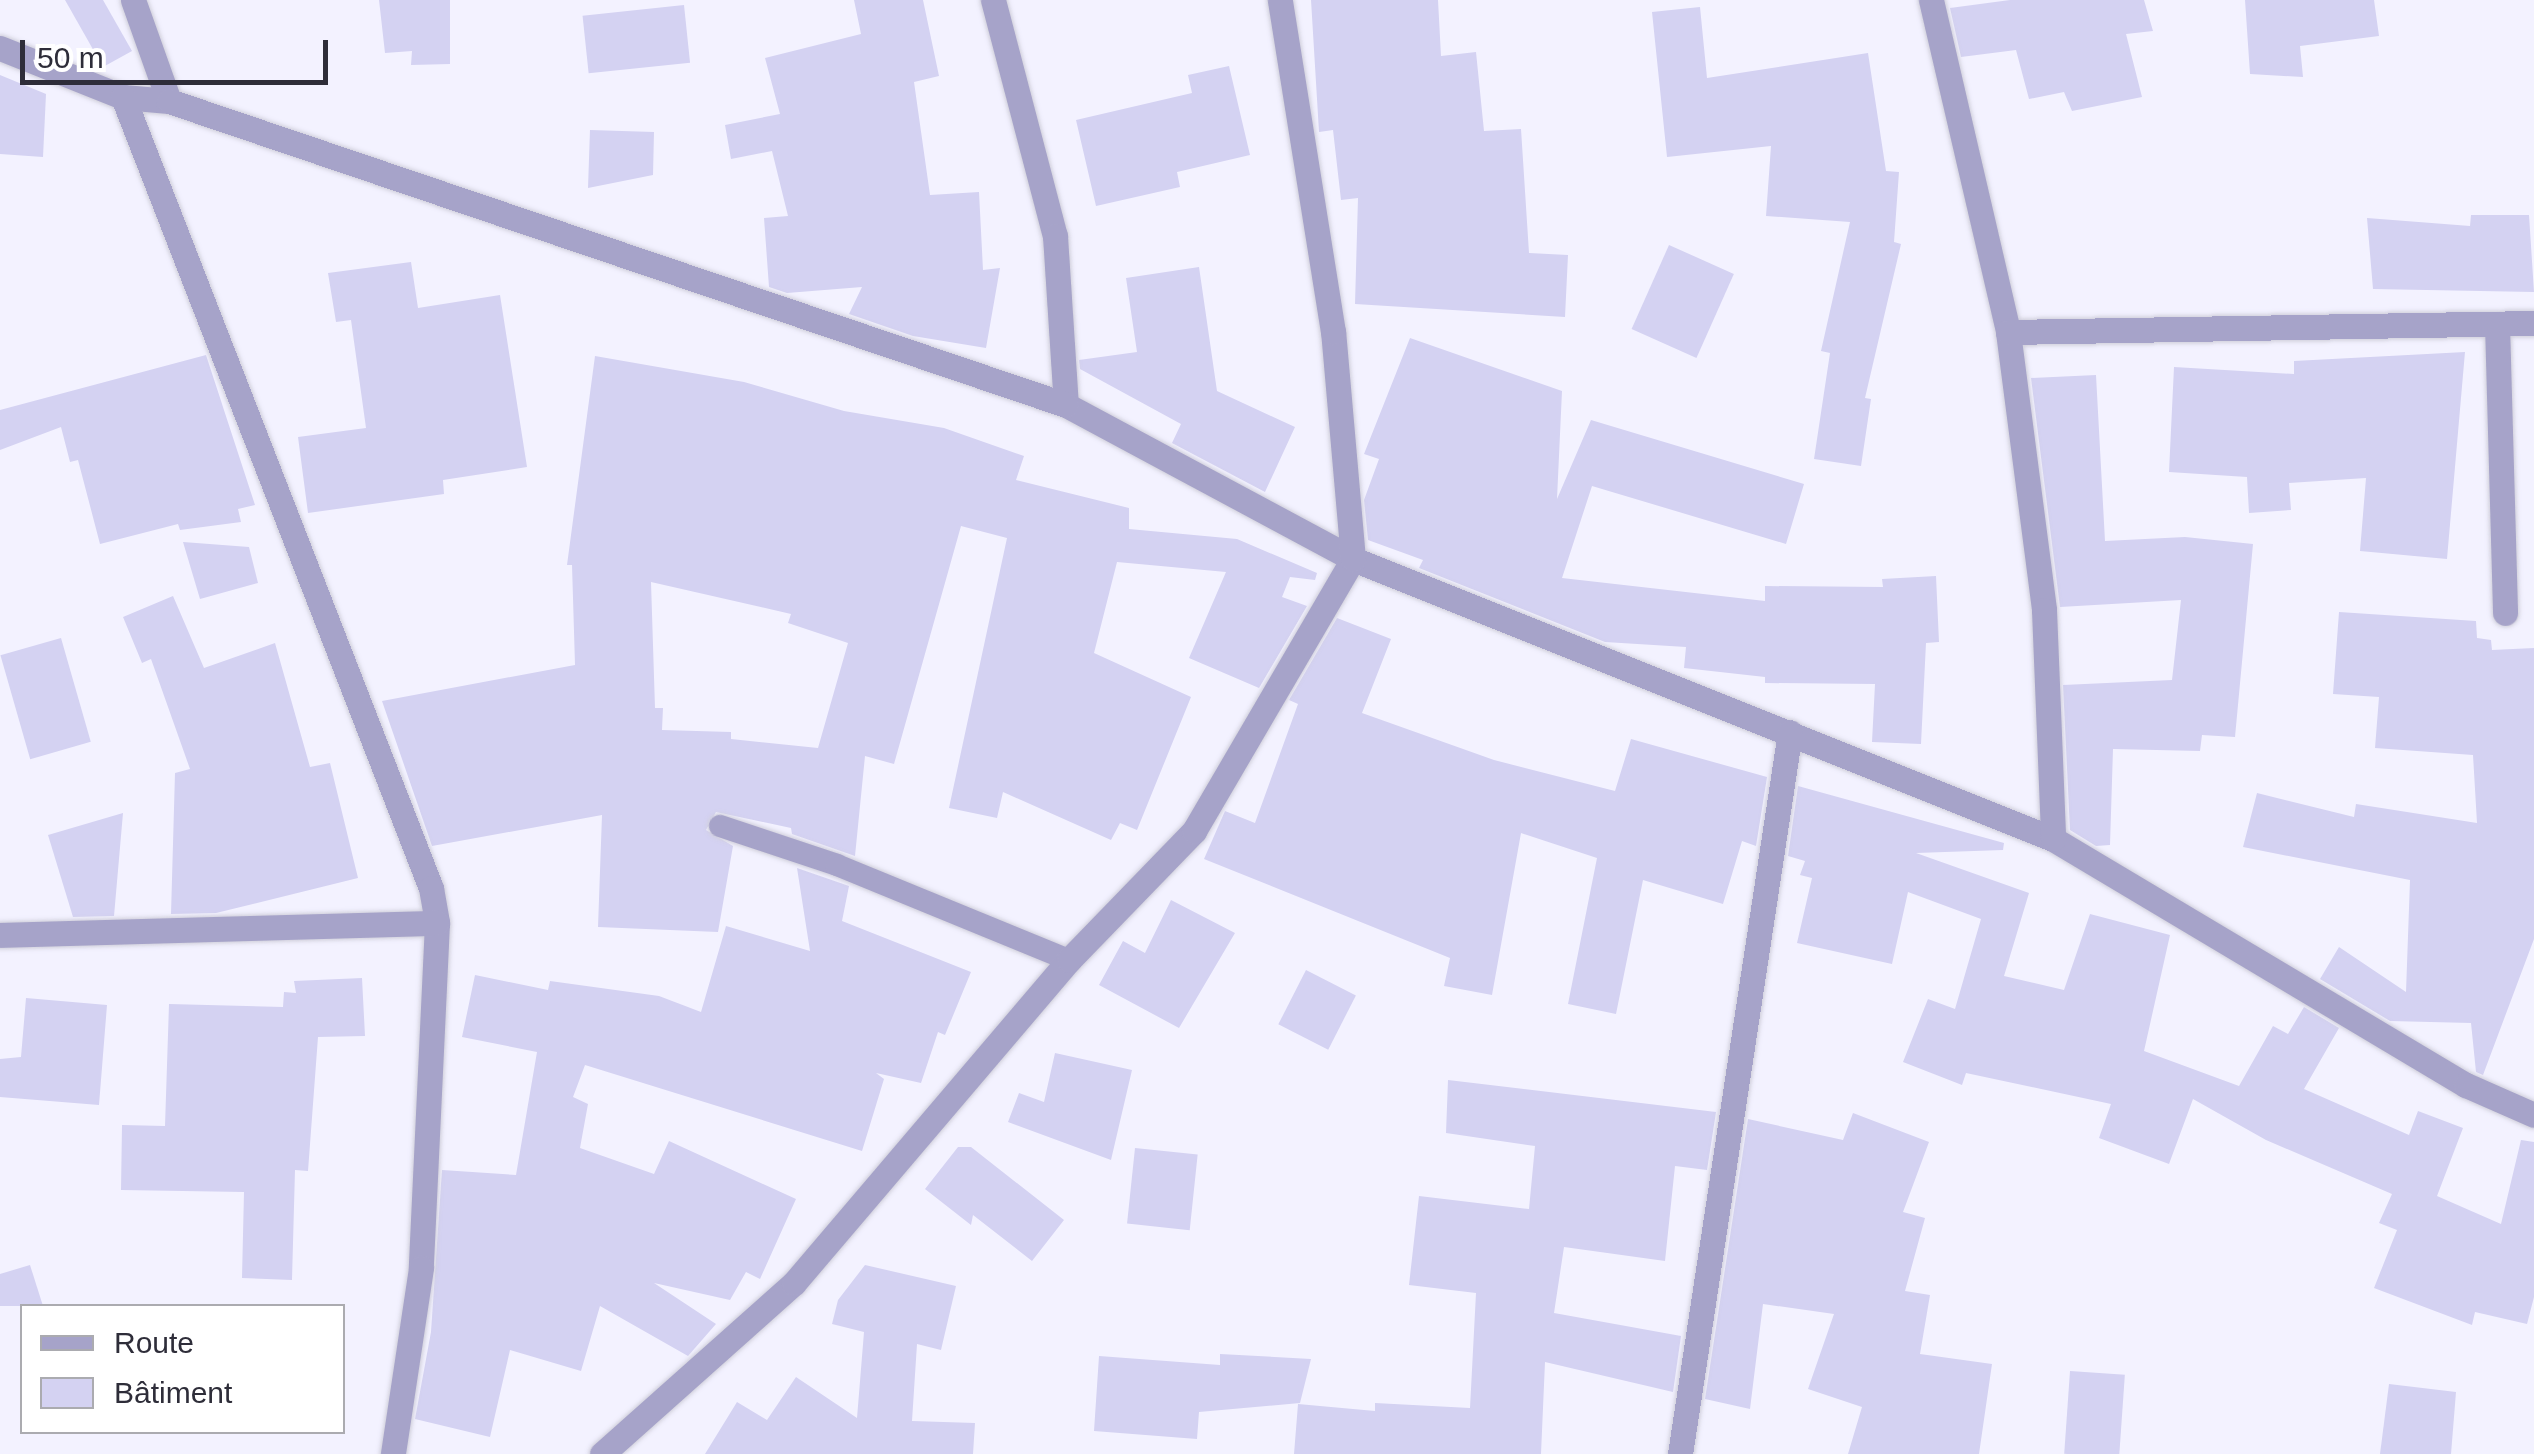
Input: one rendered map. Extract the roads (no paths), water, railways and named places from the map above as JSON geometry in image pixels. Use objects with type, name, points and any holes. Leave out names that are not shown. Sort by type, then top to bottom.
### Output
[{"type":"street","points":[[133,0],[169,101]]},
{"type":"street","points":[[992,0],[1055,236],[1066,405]]},
{"type":"street","points":[[602,1454],[794,1283],[1069,960],[1194,831],[1353,560],[1333,332],[1280,0]]},
{"type":"street","points":[[1931,0],[2008,332],[2044,610],[2053,838]]},
{"type":"street","points":[[0,48],[123,97],[169,101],[1066,405],[1353,560],[2053,838],[2466,1084],[2534,1115]]},
{"type":"street","points":[[123,97],[432,888],[437,923],[421,1268],[393,1454]]},
{"type":"street","points":[[2008,332],[2534,323]]},
{"type":"street","points":[[2497,324],[2505,613]]},
{"type":"street","points":[[1680,1454],[1790,732]]},
{"type":"street","points":[[0,935],[437,923]]},
{"type":"lane","points":[[720,826],[837,865],[1069,960]]}]
